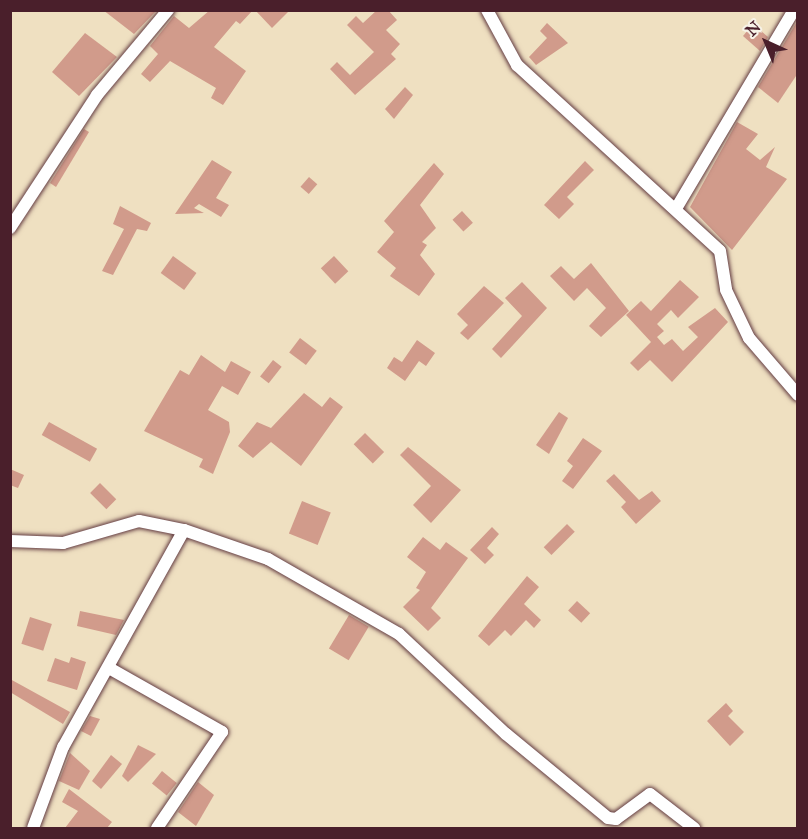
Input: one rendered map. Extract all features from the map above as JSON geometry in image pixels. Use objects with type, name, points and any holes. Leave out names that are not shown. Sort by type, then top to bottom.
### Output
[{"type":"street","points":[[10,228],[97,95],[168,10]]},
{"type":"street","points":[[487,10],[517,65],[677,207],[720,251],[726,290],[749,339],[798,395]]},
{"type":"street","points":[[677,207],[794,10]]},
{"type":"street","points":[[10,541],[81,540],[139,521],[184,530],[268,559],[399,634],[506,735],[608,818],[615,819],[650,794],[694,828]]},
{"type":"street","points":[[33,828],[63,747],[184,530]]},
{"type":"street","points":[[109,668],[222,732],[157,828]]},
{"type":"building","points":[[103,10],[157,10],[134,34]]},
{"type":"building","points":[[210,10],[253,10],[240,24],[236,21],[214,47],[246,71],[223,105],[211,98],[216,88],[170,61],[150,82],[141,74],[158,54],[150,46],[174,16],[189,28]]},
{"type":"building","points":[[255,10],[290,10],[272,28]]},
{"type":"building","points":[[377,10],[388,10],[397,20],[386,30],[400,44],[391,54],[396,59],[355,95],[330,69],[337,62],[350,75],[374,52],[347,25],[356,16],[363,23]]},
{"type":"building","points":[[798,20],[798,73],[778,103],[758,87]]},
{"type":"building","points":[[547,23],[568,43],[536,65],[529,57],[547,38],[540,31]]},
{"type":"building","points":[[753,24],[768,37],[760,51],[743,36]]},
{"type":"building","points":[[85,33],[117,57],[79,96],[52,72]]},
{"type":"building","points":[[405,87],[413,95],[394,119],[385,109]]},
{"type":"building","points":[[737,122],[758,134],[746,149],[760,160],[775,147],[766,167],[787,179],[732,250],[690,207]]},
{"type":"building","points":[[84,129],[89,132],[56,187],[50,183]]},
{"type":"building","points":[[212,160],[232,172],[216,198],[229,205],[221,217],[199,204],[194,208],[204,213],[175,214]]},
{"type":"building","points":[[585,161],[594,170],[567,197],[574,204],[559,219],[544,205]]},
{"type":"building","points":[[434,163],[444,174],[420,205],[436,228],[422,242],[427,245],[420,255],[435,274],[419,296],[390,276],[396,268],[377,252],[394,232],[384,221]]},
{"type":"building","points":[[309,177],[317,184],[309,194],[300,187]]},
{"type":"building","points":[[120,206],[151,223],[147,231],[137,229],[113,275],[102,271],[124,229],[113,224]]},
{"type":"building","points":[[462,211],[473,223],[463,232],[452,220]]},
{"type":"building","points":[[173,256],[196,273],[184,290],[161,273]]},
{"type":"building","points":[[334,256],[348,271],[335,284],[321,268]]},
{"type":"building","points":[[591,263],[629,311],[601,337],[589,326],[606,308],[587,288],[574,301],[550,276],[561,266],[574,279]]},
{"type":"building","points":[[680,280],[699,297],[678,318],[671,310],[657,324],[664,331],[657,337],[664,345],[672,339],[683,351],[698,337],[688,327],[715,308],[728,322],[672,382],[650,360],[638,371],[630,363],[651,342],[626,315],[641,301],[651,311]]},
{"type":"building","points":[[522,282],[547,308],[501,358],[492,349],[522,316],[505,298]]},
{"type":"building","points":[[484,286],[504,303],[468,340],[460,333],[468,325],[457,314]]},
{"type":"building","points":[[300,338],[317,351],[306,365],[289,352]]},
{"type":"building","points":[[417,340],[435,353],[426,366],[419,361],[405,381],[387,368],[394,357],[402,362]]},
{"type":"building","points":[[201,355],[225,372],[231,361],[251,372],[238,395],[222,386],[208,410],[229,422],[230,432],[213,474],[199,467],[203,459],[144,431],[180,370],[189,375]]},
{"type":"building","points":[[273,360],[282,367],[269,383],[260,377]]},
{"type":"building","points":[[304,393],[322,407],[330,397],[343,407],[301,466],[271,442],[253,458],[238,446],[257,422],[271,428]]},
{"type":"building","points":[[559,412],[568,418],[549,454],[536,445]]},
{"type":"building","points":[[49,422],[97,449],[90,462],[42,435]]},
{"type":"building","points":[[365,433],[384,452],[373,463],[354,444]]},
{"type":"building","points":[[583,438],[602,451],[573,489],[562,481],[573,466],[567,461]]},
{"type":"building","points":[[408,447],[461,490],[431,523],[413,505],[431,486],[400,455]]},
{"type":"building","points":[[10,469],[24,475],[18,488],[10,485]]},
{"type":"building","points":[[614,474],[639,500],[652,491],[661,501],[636,524],[621,507],[626,502],[606,481]]},
{"type":"building","points":[[100,483],[116,499],[106,509],[90,493]]},
{"type":"building","points":[[302,501],[331,513],[318,545],[289,533]]},
{"type":"building","points":[[567,524],[575,532],[551,555],[544,547]]},
{"type":"building","points":[[492,527],[499,534],[487,548],[494,555],[485,564],[470,550]]},
{"type":"building","points":[[423,537],[440,550],[446,542],[468,558],[431,608],[441,618],[428,631],[403,607],[420,590],[416,588],[426,572],[407,557]]},
{"type":"building","points":[[527,576],[539,587],[524,604],[541,620],[534,628],[526,620],[511,636],[505,630],[489,646],[478,636]]},
{"type":"building","points":[[577,601],[590,613],[581,623],[568,611]]},
{"type":"building","points":[[80,611],[124,620],[116,635],[77,626]]},
{"type":"building","points":[[349,615],[369,627],[349,660],[329,648]]},
{"type":"building","points":[[30,617],[52,624],[43,651],[21,644]]},
{"type":"building","points":[[71,657],[86,662],[77,690],[47,681],[55,658],[69,663]]},
{"type":"building","points":[[10,679],[70,712],[63,724],[10,692]]},
{"type":"building","points":[[726,703],[733,711],[728,716],[744,732],[730,746],[707,721]]},
{"type":"building","points":[[90,716],[100,719],[91,736],[81,731]]},
{"type":"building","points":[[138,745],[156,754],[128,782],[122,776]]},
{"type":"building","points":[[70,753],[90,771],[79,790],[59,781]]},
{"type":"building","points":[[111,755],[122,764],[101,789],[92,781]]},
{"type":"building","points":[[162,771],[177,783],[167,795],[152,783]]},
{"type":"building","points":[[198,782],[214,795],[196,826],[178,812]]},
{"type":"building","points":[[69,789],[112,822],[107,828],[65,828],[78,811],[62,802]]}]
